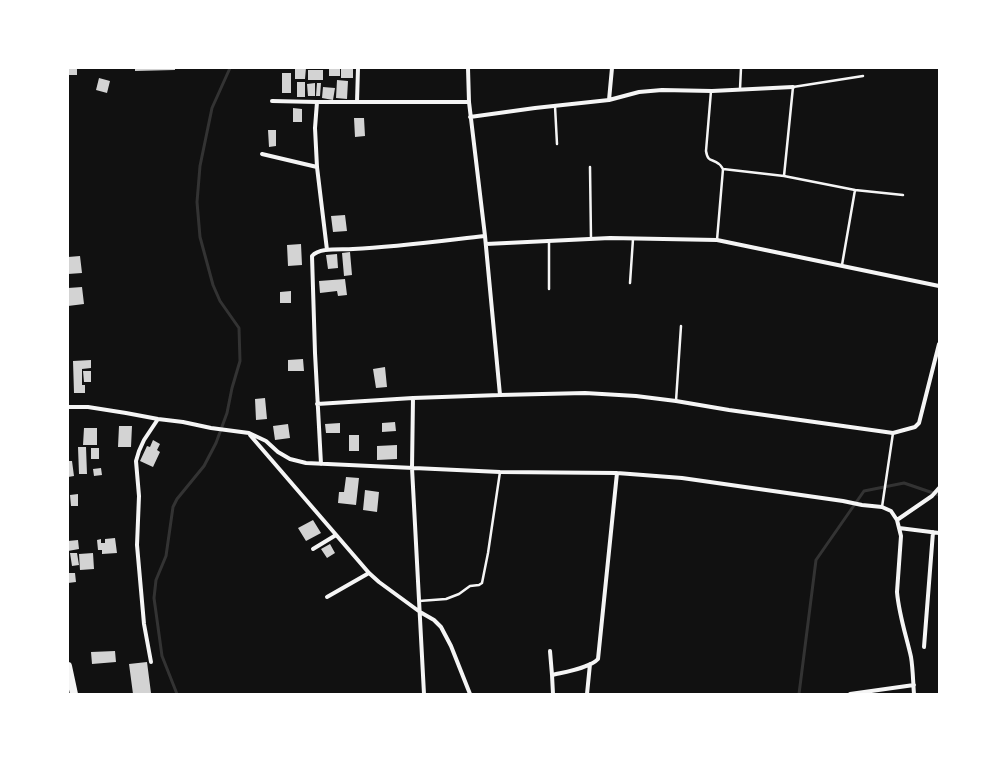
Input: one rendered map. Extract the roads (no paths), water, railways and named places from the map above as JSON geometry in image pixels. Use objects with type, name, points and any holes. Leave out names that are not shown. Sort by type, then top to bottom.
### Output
[{"type":"main road","points":[[68,670],[74,694]]},
{"type":"street","points":[[357,102],[358,68]]},
{"type":"street","points":[[468,68],[468,102],[486,244],[500,395]]},
{"type":"street","points":[[609,100],[612,68]]},
{"type":"street","points":[[470,117],[609,100],[638,92],[662,90],[712,91],[793,87]]},
{"type":"street","points":[[272,101],[468,102]]},
{"type":"street","points":[[317,102],[315,128],[327,250]]},
{"type":"street","points":[[262,154],[318,166]]},
{"type":"street","points":[[321,464],[317,404],[312,256],[318,251],[371,248],[485,236]]},
{"type":"street","points":[[486,244],[610,238],[717,240],[939,286]]},
{"type":"street","points":[[317,404],[413,398],[585,393],[636,396],[676,401],[722,409],[893,433],[915,427],[919,423],[939,344]]},
{"type":"street","points":[[413,398],[412,468],[424,694]]},
{"type":"street","points":[[68,407],[96,408],[249,433],[266,441],[278,452],[290,459],[306,463],[500,472],[617,473],[682,478],[882,507],[891,511],[897,520],[901,536],[898,602],[911,658],[914,694]]},
{"type":"street","points":[[151,662],[144,624],[137,545],[139,496],[136,461],[138,451],[158,419]]},
{"type":"street","points":[[249,433],[369,573],[378,582],[420,612],[434,620],[441,627],[451,646],[470,694]]},
{"type":"street","points":[[552,675],[575,670],[595,662],[598,659],[617,473]]},
{"type":"street","points":[[897,520],[932,496],[939,488]]},
{"type":"street","points":[[899,528],[939,533]]},
{"type":"street","points":[[924,647],[933,532]]},
{"type":"street","points":[[313,549],[336,535]]},
{"type":"street","points":[[327,597],[369,573]]},
{"type":"street","points":[[550,651],[553,694]]},
{"type":"street","points":[[587,694],[590,664]]},
{"type":"street","points":[[850,694],[914,685]]},
{"type":"lane","points":[[740,90],[741,68]]},
{"type":"lane","points":[[784,176],[793,87],[863,76]]},
{"type":"lane","points":[[712,91],[706,151],[707,157],[718,163],[723,169],[784,176],[855,190],[902,195]]},
{"type":"lane","points":[[555,106],[558,144]]},
{"type":"lane","points":[[590,167],[591,239]]},
{"type":"lane","points":[[717,240],[723,169]]},
{"type":"lane","points":[[842,265],[855,190]]},
{"type":"lane","points":[[630,283],[633,238]]},
{"type":"lane","points":[[549,241],[549,289]]},
{"type":"lane","points":[[676,401],[681,326]]},
{"type":"lane","points":[[882,507],[893,433]]},
{"type":"lane","points":[[419,600],[446,599],[459,594],[470,586],[479,585],[482,583],[500,472]]},
{"type":"waterway","points":[[177,694],[162,656],[154,598],[156,580],[166,556],[173,507],[177,499],[204,466],[216,443],[227,413],[232,388],[240,361],[239,328],[220,301],[213,285],[200,237],[197,202],[200,166],[212,108],[230,68]]},
{"type":"waterway","points":[[799,694],[816,560],[864,491],[904,483],[939,495]]}]
